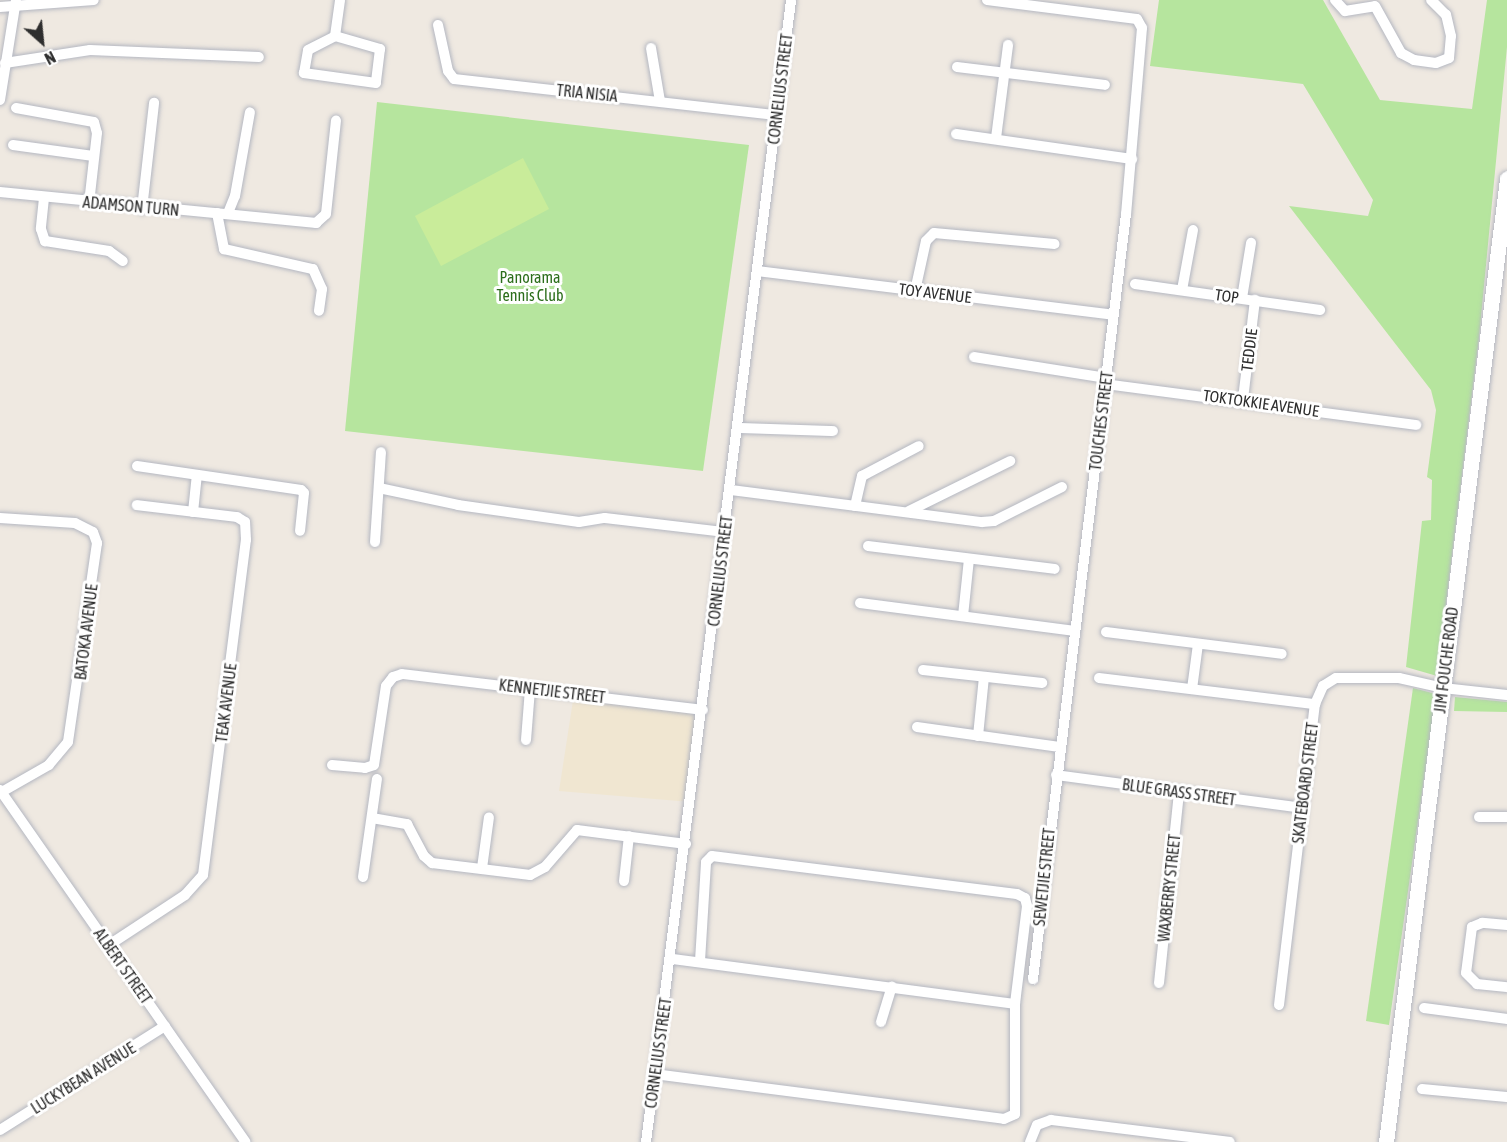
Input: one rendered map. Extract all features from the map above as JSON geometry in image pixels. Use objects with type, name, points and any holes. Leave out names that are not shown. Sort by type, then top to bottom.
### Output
[{"type":"street","points":[[0,7],[15,3],[94,0]]},
{"type":"street","points":[[335,36],[340,0]]},
{"type":"street","name":"CORNELIUS STREET","points":[[646,1142],[672,959],[791,0]]},
{"type":"street","points":[[987,0],[1040,3]]},
{"type":"street","points":[[1335,0],[1345,11],[1375,6],[1406,57],[1436,63],[1449,58],[1451,36],[1446,15],[1431,0]]},
{"type":"street","points":[[0,100],[15,3]]},
{"type":"street","name":"TOUCHES STREET","points":[[1040,3],[1137,19],[1142,28],[1132,159],[1056,775]]},
{"type":"street","name":"TRIA NISIA","points":[[438,25],[448,71],[454,79],[776,115]]},
{"type":"street","points":[[335,36],[380,49],[376,83],[371,86],[304,73],[308,50],[335,36]]},
{"type":"street","points":[[996,138],[1008,45]]},
{"type":"street","points":[[651,48],[660,101]]},
{"type":"street","points":[[4,63],[90,50],[259,57]]},
{"type":"street","points":[[957,67],[1105,85]]},
{"type":"street","points":[[142,209],[154,104]]},
{"type":"street","points":[[16,108],[94,122],[97,130],[89,203]]},
{"type":"street","points":[[250,111],[235,196],[227,213],[224,249],[313,269],[322,289],[319,311]]},
{"type":"street","name":"ADAMSON TURN","points":[[0,192],[142,209],[227,213],[308,222],[323,220],[336,121]]},
{"type":"street","points":[[956,134],[1132,159]]},
{"type":"street","points":[[13,145],[93,156]]},
{"type":"street","name":"JIM FOUCHE ROAD","points":[[1390,1142],[1443,688],[1507,179]]},
{"type":"street","points":[[44,198],[41,230],[45,241],[109,251],[123,261]]},
{"type":"street","points":[[1182,290],[1193,230]]},
{"type":"street","points":[[915,291],[926,241],[934,233],[1054,244]]},
{"type":"street","points":[[1242,298],[1251,243]]},
{"type":"street","name":"TOY AVENUE","points":[[757,271],[1113,315]]},
{"type":"street","name":"TOP","points":[[1135,284],[1320,310]]},
{"type":"street","name":"TEDDIE","points":[[1243,399],[1255,300]]},
{"type":"street","name":"TOKTOKKIE AVENUE","points":[[974,357],[1106,381],[1416,424]]},
{"type":"street","points":[[738,428],[833,431]]},
{"type":"street","points":[[855,506],[862,476],[919,446]]},
{"type":"street","points":[[375,542],[381,452]]},
{"type":"street","points":[[909,511],[1010,461]]},
{"type":"street","points":[[137,466],[301,490],[304,493],[300,531]]},
{"type":"street","points":[[193,512],[197,475]]},
{"type":"street","points":[[731,490],[988,522],[1062,487]]},
{"type":"street","points":[[379,488],[458,506],[579,522],[605,518],[725,532]]},
{"type":"street","name":"TEAK AVENUE","points":[[109,945],[185,895],[206,868],[246,533],[243,520],[138,506]]},
{"type":"street","name":"BATOKA AVENUE","points":[[0,518],[75,523],[93,532],[98,543],[68,742],[48,765],[1,792]]},
{"type":"street","points":[[868,546],[1055,569]]},
{"type":"street","points":[[963,616],[969,559]]},
{"type":"street","points":[[860,603],[1075,631]]},
{"type":"street","points":[[1106,632],[1282,654]]},
{"type":"street","points":[[1192,689],[1198,644]]},
{"type":"street","points":[[923,670],[1042,683]]},
{"type":"street","name":"KENNETJIE STREET","points":[[332,765],[365,768],[374,765],[386,686],[402,674],[703,710]]},
{"type":"street","points":[[978,736],[984,677]]},
{"type":"street","points":[[1100,678],[1315,704]]},
{"type":"street","name":"SKATEBOARD STREET","points":[[1279,1005],[1315,704],[1323,686],[1336,678],[1409,679],[1443,688],[1507,695]]},
{"type":"street","points":[[526,740],[530,689]]},
{"type":"street","points":[[917,727],[1060,747]]},
{"type":"street","name":"BLUE GRASS STREET","points":[[1056,775],[1302,808]]},
{"type":"street","name":"SEWETJIE STREET","points":[[1033,979],[1056,775]]},
{"type":"street","points":[[363,877],[377,779]]},
{"type":"street","name":"ALBERT STREET","points":[[1,792],[246,1142]]},
{"type":"street","name":"WAXBERRY STREET","points":[[1159,983],[1179,792]]},
{"type":"street","points":[[482,868],[489,817]]},
{"type":"street","points":[[1479,817],[1507,817]]},
{"type":"street","points":[[372,818],[407,824],[424,856],[432,863],[531,876],[545,867],[577,830],[686,844]]},
{"type":"street","points":[[624,881],[629,836]]},
{"type":"street","points":[[654,1074],[1010,1119],[1015,1114],[1015,1004],[1027,906],[1025,898],[1017,894],[712,856],[706,861],[700,961]]},
{"type":"street","points":[[1507,925],[1482,923],[1472,927],[1466,973],[1477,984],[1507,987]]},
{"type":"street","points":[[672,959],[1015,1004]]},
{"type":"street","points":[[881,1022],[892,987]]},
{"type":"street","points":[[1424,1008],[1507,1019]]},
{"type":"street","name":"LUCKYBEAN AVENUE","points":[[0,1130],[165,1026]]},
{"type":"street","points":[[1422,1089],[1507,1097]]},
{"type":"street","points":[[1030,1142],[1037,1125],[1051,1120],[1230,1142]]},
{"type":"shaded area","points":[[574,694],[703,710],[691,802],[559,791]]},
{"type":"green space","points":[[1159,0],[1323,0],[1380,100],[1472,109],[1487,0],[1507,0],[1507,47],[1479,338],[1437,676],[1406,667],[1422,521],[1431,520],[1432,480],[1427,477],[1436,410],[1431,390],[1289,206],[1368,216],[1373,200],[1303,84],[1150,66]]},
{"type":"green space","name":"Panorama Tennis Club","points":[[377,102],[749,145],[703,471],[345,431]]},
{"type":"green space","points":[[523,158],[549,209],[441,266],[415,216]]},
{"type":"green space","points":[[1413,688],[1436,694],[1389,1025],[1366,1021]]},
{"type":"green space","points":[[1455,697],[1507,702],[1507,712],[1454,711]]}]
